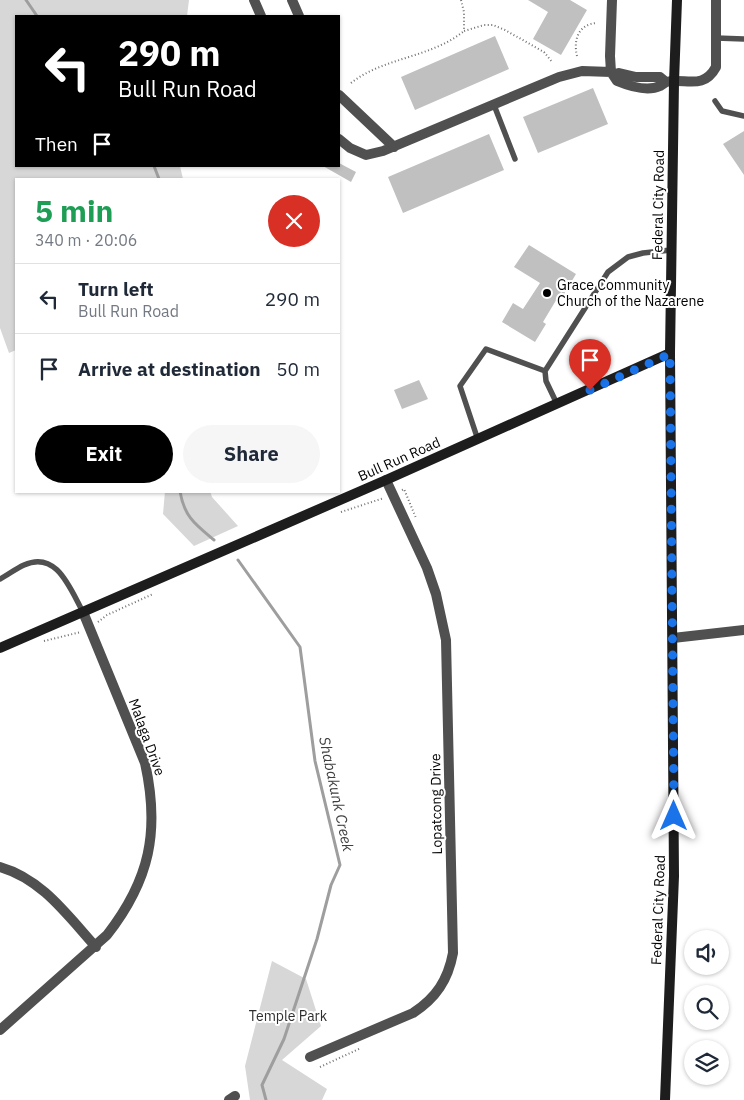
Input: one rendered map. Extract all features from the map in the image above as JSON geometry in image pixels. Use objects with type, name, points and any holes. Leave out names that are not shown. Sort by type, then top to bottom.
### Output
[{"type":"street","points":[[254,0],[261,15]]},
{"type":"street","points":[[292,0],[299,15]]},
{"type":"street","points":[[612,0],[610,56],[613,73]]},
{"type":"street","name":"Federal City Road","points":[[665,1100],[674,876],[670,82],[677,0]]},
{"type":"street","points":[[340,139],[350,148],[366,155],[394,147],[559,77],[582,71],[619,73],[636,77],[660,77],[670,82],[694,82],[714,72],[716,67],[716,0]]},
{"type":"street","points":[[340,95],[394,147]]},
{"type":"street","name":"Bull Run Road","points":[[0,648],[478,440],[670,354]]},
{"type":"street","name":"Lopatcong Drive","points":[[310,1057],[413,1013],[425,1005],[444,982],[450,968],[453,953],[446,640],[436,594],[427,568],[386,480]]},
{"type":"street","name":"Malaga Drive","points":[[0,1030],[96,947],[121,918],[141,878],[148,854],[152,832],[152,810],[145,763],[83,612]]},
{"type":"street","points":[[673,638],[744,630]]},
{"type":"street","points":[[0,867],[26,877],[38,885],[96,947]]},
{"type":"lane","points":[[716,38],[744,39]]},
{"type":"lane","points":[[715,101],[722,111],[744,116]]},
{"type":"lane","points":[[494,105],[515,159]]},
{"type":"lane","points":[[557,404],[546,381],[545,371],[608,272],[628,257],[643,253],[671,250]]},
{"type":"lane","points":[[478,440],[460,386],[486,348],[545,371]]},
{"type":"lane","points":[[0,579],[24,565],[39,561],[50,564],[62,574],[83,612]]},
{"type":"path","points":[[461,0],[464,12],[464,31]]},
{"type":"path","points":[[577,56],[575,45],[582,28],[588,24],[597,23]]},
{"type":"path","points":[[351,82],[364,73],[451,41],[464,31],[484,25],[498,27],[544,52],[552,62]]},
{"type":"path","points":[[338,513],[374,502],[404,489],[420,526]]},
{"type":"path","points":[[38,642],[70,635],[90,628],[107,615],[157,592]]},
{"type":"path","points":[[320,1067],[363,1046]]},
{"type":"green space","points":[[0,0],[189,0],[187,15],[15,15],[15,167],[180,167],[183,178],[15,178],[15,350],[9,353],[0,328]]},
{"type":"green space","points":[[165,493],[211,493],[212,497],[238,526],[194,546],[163,514]]},
{"type":"green space","name":"Temple Park","points":[[272,961],[306,979],[321,1026],[282,1060],[327,1089],[322,1100],[250,1100],[245,1066]]},
{"type":"building","points":[[528,0],[570,0],[587,10],[561,55],[533,39],[548,12]]},
{"type":"building","points":[[495,36],[509,69],[415,110],[401,77]]},
{"type":"building","points":[[593,88],[608,124],[538,153],[523,117]]},
{"type":"building","points":[[744,131],[744,175],[723,144]]},
{"type":"building","points":[[489,134],[504,170],[403,213],[388,177]]},
{"type":"building","points":[[340,164],[356,172],[351,182],[325,167],[340,167]]},
{"type":"building","name":"Grace Community Church of the Nazarene","points":[[529,245],[576,274],[564,294],[561,292],[543,322],[546,324],[535,342],[502,322],[513,303],[523,309],[540,283],[514,267]]},
{"type":"building","points":[[419,380],[428,399],[402,409],[394,390]]},
{"type":"waterway","name":"Shabakunk Creek","points":[[26,0],[36,15]]},
{"type":"waterway","name":"Shabakunk Creek","points":[[154,167],[159,178]]},
{"type":"waterway","name":"Shabakunk Creek","points":[[180,493],[184,508],[192,520],[214,540]]},
{"type":"waterway","name":"Shabakunk Creek","points":[[238,560],[300,647],[315,761],[340,865],[331,885],[317,939],[284,1039],[262,1085],[266,1100]]},
{"type":"place","name":"Grace Community Church of the Nazarene","points":[[547,293]]},
{"type":"route","points":[[590,390],[670,354],[674,816]]}]
